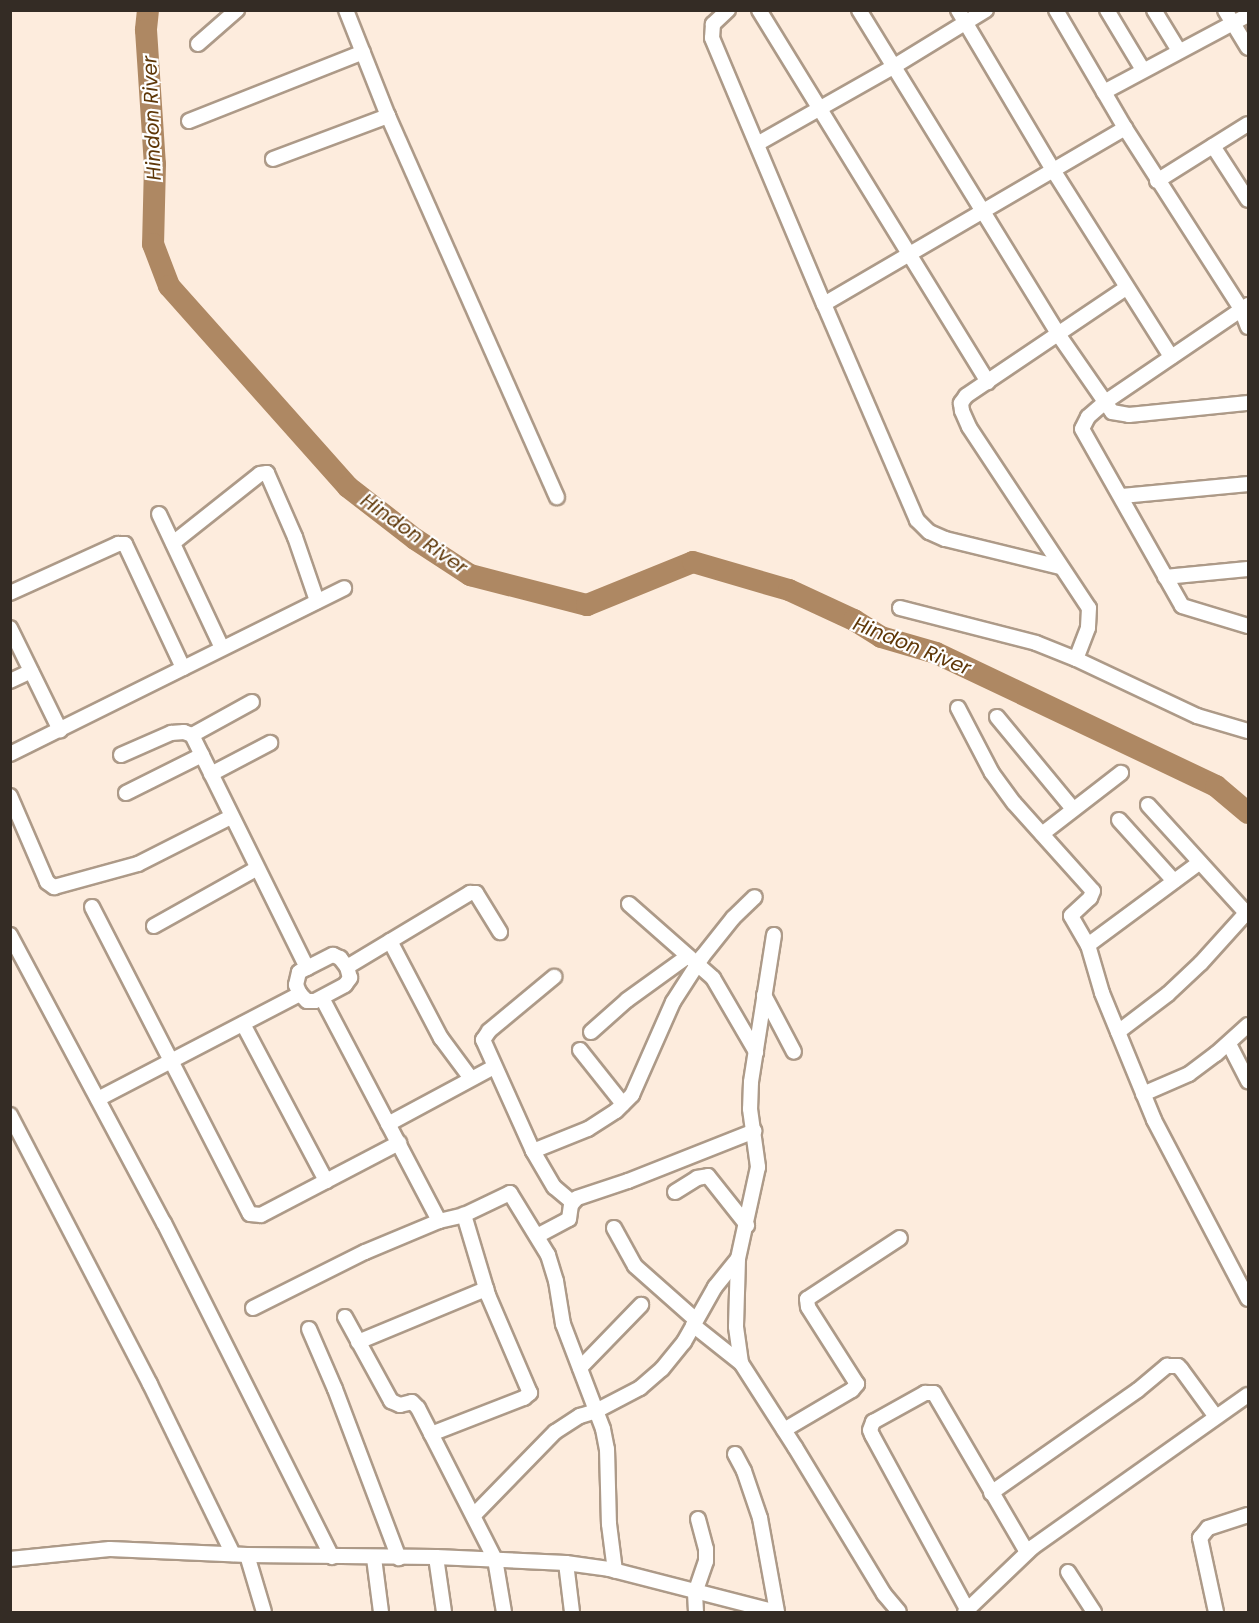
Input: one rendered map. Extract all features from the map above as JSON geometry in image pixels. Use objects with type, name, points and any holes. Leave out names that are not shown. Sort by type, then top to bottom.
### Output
[{"type":"street","points":[[198,44],[237,10]]},
{"type":"street","points":[[346,10],[388,116],[557,497]]},
{"type":"street","points":[[728,10],[713,24],[712,38],[917,520],[929,532],[945,539],[1060,567]]},
{"type":"street","points":[[759,10],[988,381]]},
{"type":"street","points":[[859,10],[1058,334],[1104,403],[1113,412],[1129,415],[1248,403]]},
{"type":"street","points":[[757,144],[893,67],[961,17],[986,10]]},
{"type":"street","points":[[1056,10],[1157,181],[1245,307],[1248,327]]},
{"type":"street","points":[[1107,10],[1143,70]]},
{"type":"street","points":[[1155,10],[1179,51]]},
{"type":"street","points":[[1225,10],[1248,48]]},
{"type":"street","points":[[1104,92],[1248,15]]},
{"type":"street","points":[[961,17],[1053,170],[1171,357]]},
{"type":"street","points":[[189,121],[363,52]]},
{"type":"street","points":[[273,159],[388,116]]},
{"type":"street","points":[[1157,181],[1248,124]]},
{"type":"street","points":[[824,304],[1125,128]]},
{"type":"street","points":[[1213,146],[1248,200]]},
{"type":"street","points":[[1076,659],[1088,628],[1089,608],[1060,567],[964,417],[961,403],[988,381],[1126,288]]},
{"type":"street","points":[[1245,307],[1104,403],[1088,417],[1082,429],[1122,496],[1165,577],[1186,609],[1248,626]]},
{"type":"street","points":[[173,543],[260,474],[267,473],[295,537],[317,601]]},
{"type":"street","points":[[1122,496],[1248,484]]},
{"type":"street","points":[[159,514],[222,648]]},
{"type":"street","points":[[10,594],[118,543],[125,544],[183,668]]},
{"type":"street","points":[[1165,577],[1248,569]]},
{"type":"street","points":[[10,754],[344,588]]},
{"type":"street","points":[[900,608],[1036,643],[1076,659],[1197,716],[1248,731]]},
{"type":"street","points":[[10,628],[60,730]]},
{"type":"street","points":[[10,681],[32,671]]},
{"type":"street","points":[[192,735],[252,702]]},
{"type":"street","points":[[958,708],[992,772],[1042,834],[1093,891],[1090,898],[1071,916],[1088,945],[1118,1032],[1154,1120],[1248,1299]]},
{"type":"street","points":[[997,717],[1073,809]]},
{"type":"street","points":[[121,754],[171,733],[184,732],[192,735],[256,869],[307,968]]},
{"type":"street","points":[[211,774],[270,743]]},
{"type":"street","points":[[126,793],[202,755]]},
{"type":"street","points":[[1042,834],[1121,772]]},
{"type":"street","points":[[10,796],[47,882],[54,887],[138,864],[231,817]]},
{"type":"street","points":[[1118,1032],[1176,986],[1248,913],[1148,805]]},
{"type":"street","points":[[1119,820],[1174,881]]},
{"type":"street","points":[[1088,945],[1200,862]]},
{"type":"street","points":[[154,926],[256,869]]},
{"type":"street","points":[[346,967],[474,892],[501,932]]},
{"type":"street","points":[[591,1032],[627,1000],[693,960],[755,897]]},
{"type":"street","points":[[629,904],[713,978],[756,1052]]},
{"type":"street","points":[[92,907],[250,1214],[261,1215],[399,1143]]},
{"type":"street","points":[[10,935],[164,1223],[332,1557]]},
{"type":"street","points":[[741,1363],[736,1327],[738,1259],[758,1167],[750,1109],[756,1052],[774,936]]},
{"type":"street","points":[[390,941],[441,1038],[470,1077]]},
{"type":"street","points":[[333,955],[340,958],[346,967],[349,981],[322,998],[311,1002],[300,994],[296,985],[297,976],[307,968],[333,955]]},
{"type":"street","points":[[533,1151],[588,1129],[632,1095],[643,1074],[660,1026],[693,960]]},
{"type":"street","points":[[554,976],[484,1036],[484,1045],[533,1151],[559,1194],[572,1202]]},
{"type":"street","points":[[98,1099],[300,994]]},
{"type":"street","points":[[765,995],[795,1052]]},
{"type":"street","points":[[322,998],[440,1221]]},
{"type":"street","points":[[243,1024],[326,1181]]},
{"type":"street","points":[[1143,1094],[1189,1074],[1228,1044],[1248,1025]]},
{"type":"street","points":[[1228,1044],[1248,1081]]},
{"type":"street","points":[[580,1050],[623,1104]]},
{"type":"street","points":[[388,1124],[470,1077],[494,1067]]},
{"type":"street","points":[[10,1115],[240,1555],[264,1612]]},
{"type":"street","points":[[572,1202],[754,1131]]},
{"type":"street","points":[[675,1192],[697,1178],[708,1176],[747,1225]]},
{"type":"street","points":[[253,1308],[365,1252],[440,1221],[464,1215],[510,1193],[537,1236],[552,1266],[563,1324],[596,1411],[607,1449],[609,1524],[615,1571]]},
{"type":"street","points":[[537,1236],[569,1219],[572,1202]]},
{"type":"street","points":[[431,1434],[524,1398],[530,1393],[486,1289],[464,1215]]},
{"type":"street","points":[[614,1228],[635,1266],[741,1363],[884,1594],[898,1612]]},
{"type":"street","points":[[784,1430],[852,1390],[857,1384],[808,1307],[807,1299],[900,1238]]},
{"type":"street","points":[[474,1515],[555,1432],[580,1416],[596,1411],[640,1388],[654,1375],[684,1342],[715,1287],[738,1259]]},
{"type":"street","points":[[358,1342],[486,1289]]},
{"type":"street","points":[[580,1368],[641,1305]]},
{"type":"street","points":[[345,1317],[391,1401],[396,1405],[409,1402],[415,1404],[495,1559],[504,1612]]},
{"type":"street","points":[[309,1329],[335,1389],[399,1558]]},
{"type":"street","points":[[991,1493],[1138,1390],[1167,1366],[1178,1366],[1181,1369],[1216,1418]]},
{"type":"street","points":[[1027,1552],[991,1493],[953,1421],[934,1393],[926,1393],[870,1425],[872,1435],[967,1612],[1027,1552],[1060,1526],[1248,1395]]},
{"type":"street","points":[[10,1559],[110,1549],[240,1555],[435,1557],[566,1563],[615,1571],[777,1612],[760,1518],[744,1471],[735,1454]]},
{"type":"street","points":[[1216,1612],[1200,1539],[1208,1528],[1248,1515]]},
{"type":"street","points":[[696,1612],[695,1593],[706,1561],[706,1549],[698,1518]]},
{"type":"street","points":[[435,1557],[444,1612]]},
{"type":"street","points":[[374,1558],[381,1612]]},
{"type":"street","points":[[566,1563],[572,1612]]},
{"type":"street","points":[[1068,1572],[1094,1612]]},
{"type":"waterway","name":"Hindon River","points":[[148,10],[146,30],[155,164],[153,244],[169,286],[348,487],[415,539],[470,575],[587,605],[693,562],[789,590],[854,620],[881,637],[936,653],[1216,786],[1248,813]]}]
